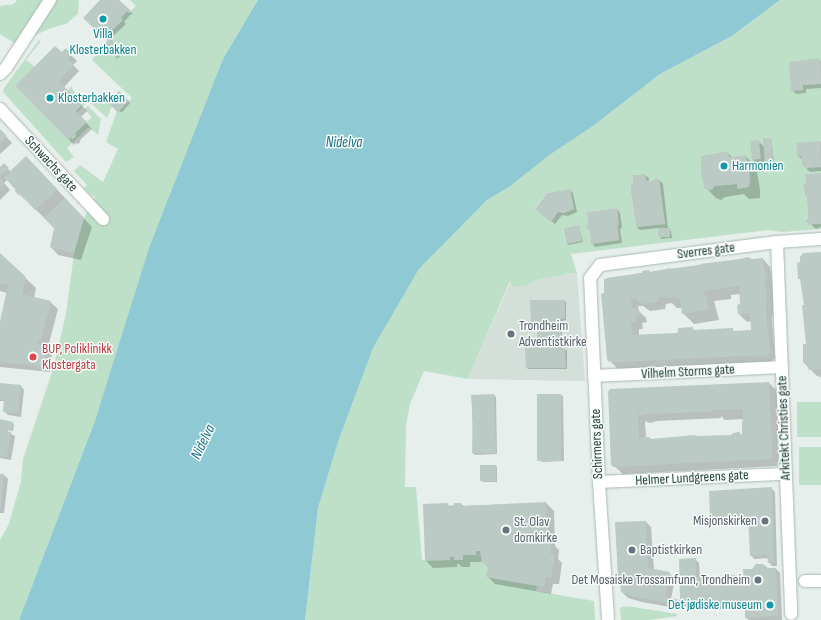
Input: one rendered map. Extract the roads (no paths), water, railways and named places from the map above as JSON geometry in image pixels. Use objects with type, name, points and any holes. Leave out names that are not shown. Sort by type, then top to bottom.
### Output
[{"type":"street","points":[[0,74],[6,68],[50,0]]},
{"type":"street","name":"Schwachs gate","points":[[0,109],[103,219]]},
{"type":"street","name":"Sverres gate","points":[[594,271],[600,265],[777,242],[821,240]]},
{"type":"street","name":"Arkitekt Christies gate","points":[[777,242],[791,614]]},
{"type":"street","name":"Schirmers gate","points":[[594,271],[590,278],[599,482],[608,618]]},
{"type":"street","name":"Vilhelm Storms gate","points":[[594,376],[782,367]]},
{"type":"street","name":"Helmer Lundgreens gate","points":[[599,482],[785,474]]},
{"type":"street","points":[[805,581],[821,581]]},
{"type":"water","name":"Nidelva","points":[[258,0],[780,0],[732,36],[660,74],[593,126],[551,154],[509,187],[487,200],[419,269],[373,348],[338,442],[318,508],[305,620],[19,620],[95,421],[149,248],[223,59]]},
{"type":"place","name":"Villa Klosterbakken","points":[[103,19]]},
{"type":"place","name":"Klosterbakken","points":[[50,98]]},
{"type":"place","name":"Harmonien","points":[[724,166]]},
{"type":"place","name":"Trondheim Adventistkirke","points":[[511,334]]},
{"type":"place","name":"BUP, Poliklinikk Klostergata","points":[[33,357]]},
{"type":"place","name":"Misjonskirken","points":[[765,521]]},
{"type":"place","name":"St. Olav domkirke","points":[[506,530]]},
{"type":"place","name":"Baptistkirken","points":[[632,550]]},
{"type":"place","name":"Det Mosaiske Trossamfunn, Trondheim","points":[[758,580]]},
{"type":"place","name":"Det jødiske museum","points":[[770,605]]}]
